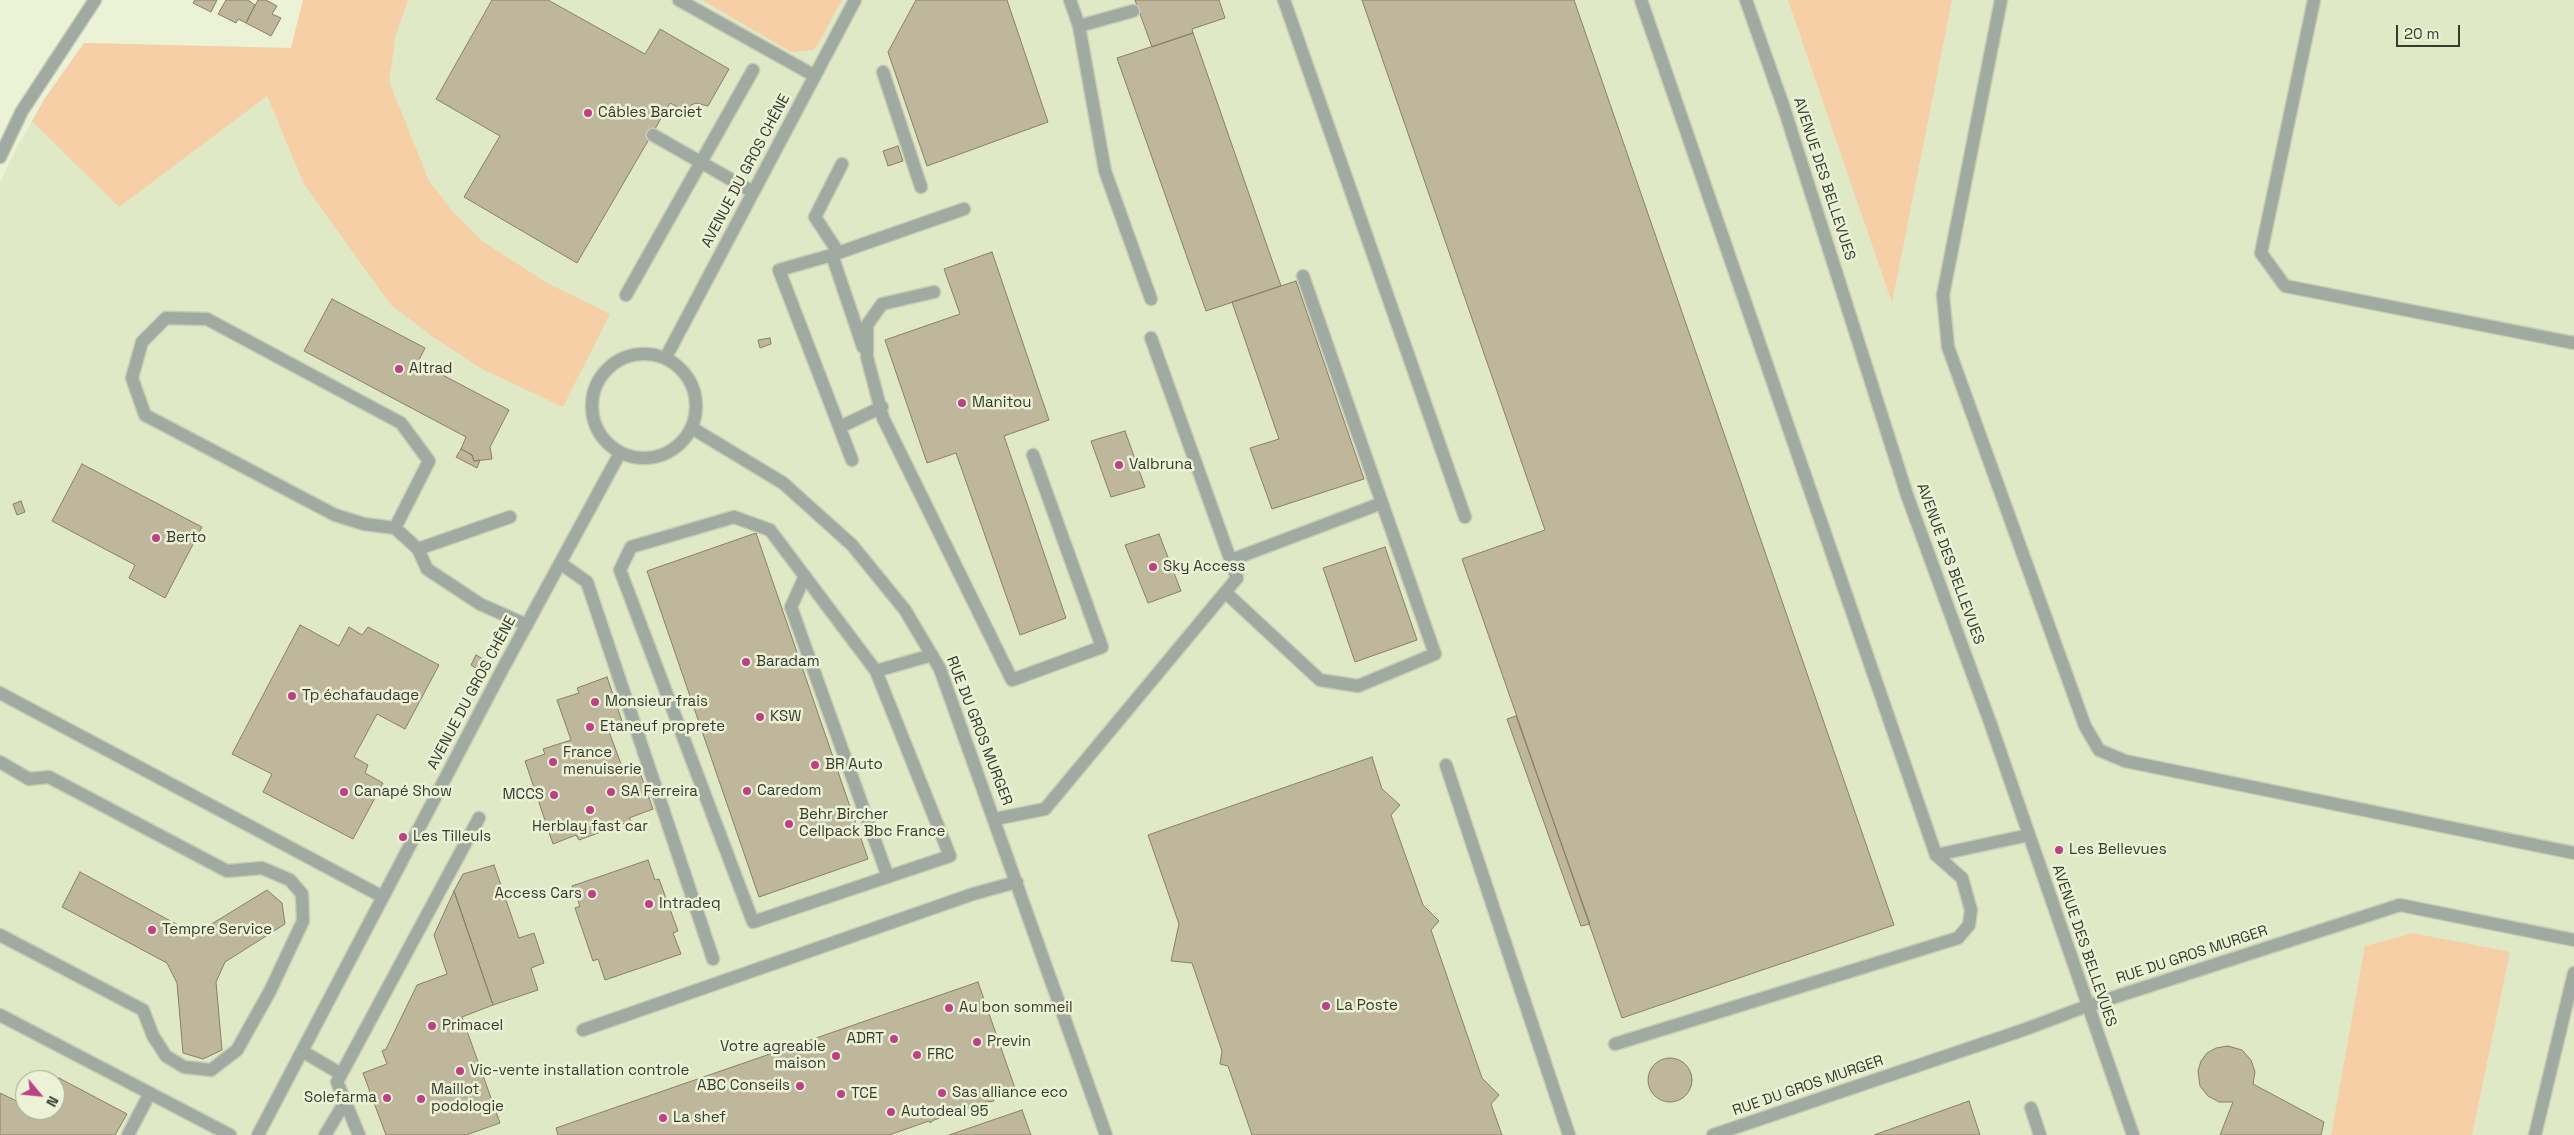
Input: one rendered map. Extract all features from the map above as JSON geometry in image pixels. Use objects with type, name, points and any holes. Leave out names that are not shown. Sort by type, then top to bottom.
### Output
[{"type":"street","points":[[0,157],[22,111],[95,0]]},
{"type":"street","points":[[679,0],[815,76]]},
{"type":"street","name":"AVENUE DU GROS CHÊNE","points":[[666,357],[855,0]]},
{"type":"street","points":[[1070,0],[1079,26],[1106,171],[1150,299]]},
{"type":"street","points":[[1284,0],[1465,516]]},
{"type":"street","points":[[1615,1044],[1958,938],[1969,926],[1971,910],[1962,878],[1936,855],[1641,0]]},
{"type":"street","name":"AVENUE DES BELLEVUES","points":[[1746,0],[1784,108],[1907,495],[2029,835],[2133,1135]]},
{"type":"street","points":[[2001,0],[1943,295],[1948,347],[2085,726],[2099,750],[2125,761],[2574,853]]},
{"type":"street","points":[[2314,0],[2261,253],[2285,286],[2574,343]]},
{"type":"street","points":[[1079,26],[1133,11]]},
{"type":"street","points":[[626,295],[753,70]]},
{"type":"street","points":[[883,72],[922,188]]},
{"type":"street","points":[[653,135],[753,192]]},
{"type":"street","points":[[842,164],[815,217],[835,254],[882,407],[883,418],[1012,680],[1102,647],[1033,455]]},
{"type":"street","points":[[852,460],[779,270],[835,254],[964,209]]},
{"type":"street","points":[[1225,592],[1320,680],[1358,686],[1435,654],[1303,276]]},
{"type":"street","points":[[867,357],[867,325],[882,304],[934,292]]},
{"type":"street","points":[[395,528],[429,460],[400,423],[207,319],[166,318],[142,342],[132,378],[145,415],[335,515],[364,524],[395,528],[418,549],[427,569],[480,604],[527,625]]},
{"type":"street","points":[[995,819],[1045,809],[1237,578],[1151,338]]},
{"type":"street","points":[[651,354],[666,357],[683,370],[695,392],[695,416],[692,428],[679,445],[661,455],[640,458],[620,452],[606,441],[596,426],[591,402],[599,378],[616,361],[627,356],[651,354]]},
{"type":"street","points":[[840,427],[882,407]]},
{"type":"street","name":"RUE DU GROS MURGER","points":[[692,428],[762,469],[820,514],[852,545],[905,610],[932,655],[940,669],[995,819],[1106,1135]]},
{"type":"street","name":"AVENUE DU GROS CHÊNE","points":[[258,1135],[620,452]]},
{"type":"street","points":[[1231,560],[1382,503]]},
{"type":"street","points":[[418,549],[510,517]]},
{"type":"street","points":[[734,517],[770,530],[805,576],[876,671],[950,856],[753,922],[620,570],[631,547],[734,517]]},
{"type":"street","points":[[560,563],[587,582],[713,959]]},
{"type":"street","points":[[805,576],[791,607],[888,877]]},
{"type":"street","points":[[876,671],[932,655]]},
{"type":"street","points":[[0,693],[383,898]]},
{"type":"street","points":[[0,762],[29,779],[49,778],[226,871],[262,868],[290,880],[302,894],[303,921],[270,991],[237,1050],[211,1070],[184,1068],[166,1056],[153,1036],[143,1010],[0,935]]},
{"type":"street","points":[[1446,765],[1569,1135]]},
{"type":"street","points":[[359,1135],[337,1082],[479,818]]},
{"type":"street","points":[[1936,855],[2029,835]]},
{"type":"street","points":[[582,1030],[973,894],[1017,882]]},
{"type":"street","name":"RUE DU GROS MURGER","points":[[1713,1135],[2026,1029],[2087,1006],[2400,906],[2574,940]]},
{"type":"street","points":[[2535,1135],[2574,972]]},
{"type":"street","points":[[0,1015],[230,1135]]},
{"type":"street","points":[[302,1051],[341,1074]]},
{"type":"street","points":[[128,1135],[150,1093]]},
{"type":"street","points":[[325,1135],[345,1102]]},
{"type":"street","points":[[2031,1108],[2040,1135]]},
{"type":"shaded area","points":[[303,0],[2574,0],[2574,1135],[0,1135],[0,183],[16,149],[45,98],[84,43],[291,48]]},
{"type":"shaded area","points":[[303,0],[408,0],[396,34],[389,81],[429,181],[453,212],[482,241],[547,283],[610,314],[563,407],[484,370],[436,339],[391,305],[304,184],[267,96],[119,207],[32,121],[45,98],[84,43],[291,48]]},
{"type":"shaded area","points":[[702,0],[842,0],[817,46],[813,50],[791,52]]},
{"type":"shaded area","points":[[1788,0],[1952,0],[1892,303]]},
{"type":"shaded area","points":[[2413,933],[2510,952],[2472,1135],[2331,1135],[2365,946]]},
{"type":"building","points":[[195,0],[217,0],[211,12],[193,3]]},
{"type":"building","points":[[226,0],[248,0],[255,5],[246,23],[238,19],[236,23],[218,14]]},
{"type":"building","points":[[258,0],[266,0],[277,6],[272,14],[281,18],[271,36],[246,23]]},
{"type":"building","points":[[492,0],[548,0],[645,54],[660,29],[729,69],[708,106],[696,103],[691,105],[687,112],[670,103],[577,263],[464,197],[500,136],[436,99]]},
{"type":"building","points":[[916,0],[1007,0],[1048,122],[927,166],[888,52]]},
{"type":"building","points":[[1135,0],[1219,0],[1225,18],[1192,29],[1193,33],[1152,47]]},
{"type":"building","points":[[1362,0],[1574,0],[1894,925],[1622,1018],[1462,559],[1545,530]]},
{"type":"building","points":[[1193,33],[1281,286],[1206,311],[1117,58]]},
{"type":"building","points":[[898,146],[903,161],[888,166],[883,151]]},
{"type":"building","points":[[992,252],[1049,420],[1004,436],[1066,618],[1020,635],[956,453],[927,463],[885,340],[960,314],[944,269]]},
{"type":"building","points":[[1296,281],[1364,479],[1272,509],[1250,448],[1279,439],[1232,302]]},
{"type":"building","points":[[332,299],[425,348],[418,362],[509,410],[490,447],[492,459],[474,461],[472,455],[461,449],[466,437],[304,351]]},
{"type":"building","points":[[770,338],[771,344],[760,348],[758,340]]},
{"type":"building","points":[[1125,431],[1145,487],[1111,497],[1091,441]]},
{"type":"building","points":[[461,449],[472,455],[474,461],[480,460],[477,468],[456,457]]},
{"type":"building","points":[[82,464],[202,527],[165,598],[129,578],[135,565],[52,521]]},
{"type":"building","points":[[21,501],[25,512],[17,515],[13,504]]},
{"type":"building","points":[[756,533],[868,859],[759,897],[647,571]]},
{"type":"building","points":[[1159,534],[1181,591],[1148,603],[1125,545]]},
{"type":"building","points":[[1385,547],[1417,640],[1355,662],[1323,568]]},
{"type":"building","points":[[300,625],[339,646],[349,627],[362,635],[368,627],[439,665],[405,729],[377,714],[354,757],[368,765],[365,773],[383,783],[353,839],[263,792],[272,774],[232,754]]},
{"type":"building","points":[[476,655],[483,659],[477,669],[471,665]]},
{"type":"building","points":[[607,677],[623,724],[608,729],[624,772],[638,767],[653,809],[629,818],[631,821],[579,840],[576,835],[553,844],[525,761],[545,754],[543,749],[571,740],[557,700],[579,693],[577,688]]},
{"type":"building","points":[[1516,716],[1590,924],[1581,926],[1507,719]]},
{"type":"building","points":[[1372,757],[1382,789],[1400,805],[1391,815],[1423,905],[1439,921],[1431,930],[1482,1078],[1499,1095],[1491,1104],[1502,1135],[1252,1135],[1228,1066],[1220,1064],[1222,1051],[1192,963],[1171,961],[1179,924],[1148,835]]},
{"type":"building","points":[[648,860],[655,880],[659,879],[678,931],[673,933],[681,954],[605,980],[598,959],[593,961],[575,908],[580,906],[572,886]]},
{"type":"building","points":[[494,865],[519,938],[534,933],[544,963],[531,968],[538,990],[493,1005],[454,891],[463,874]]},
{"type":"building","points":[[80,872],[178,925],[184,932],[205,928],[267,890],[282,903],[285,924],[225,962],[216,982],[222,1050],[203,1059],[183,1053],[177,983],[167,963],[62,907]]},
{"type":"building","points":[[454,891],[493,1005],[462,1017],[500,1123],[466,1135],[386,1135],[363,1073],[387,1064],[382,1051],[386,1049],[417,985],[447,974],[434,935]]},
{"type":"building","points":[[978,982],[1016,1091],[993,1099],[994,1101],[889,1135],[558,1135],[556,1128]]},
{"type":"building","points":[[2228,1046],[2242,1050],[2251,1060],[2255,1072],[2253,1084],[2324,1122],[2321,1135],[2220,1135],[2233,1102],[2219,1102],[2208,1096],[2200,1086],[2198,1071],[2201,1061],[2207,1053],[2216,1048]]},
{"type":"building","points":[[1670,1058],[1682,1062],[1688,1068],[1692,1080],[1688,1092],[1682,1098],[1670,1102],[1658,1098],[1652,1092],[1648,1080],[1652,1068],[1658,1062]]},
{"type":"building","points":[[65,1081],[127,1114],[115,1135],[0,1135],[0,1093],[15,1100],[15,1120],[65,1120]]},
{"type":"building","points":[[1969,1101],[1980,1135],[1874,1135]]},
{"type":"building","points":[[1022,1110],[1031,1135],[949,1135]]},
{"type":"place","name":"Câbles Barciet","points":[[588,113]]},
{"type":"place","name":"Altrad","points":[[399,369]]},
{"type":"place","name":"Manitou","points":[[962,403]]},
{"type":"place","name":"Valbruna","points":[[1119,465]]},
{"type":"place","name":"Berto","points":[[156,538]]},
{"type":"place","name":"Sky Access","points":[[1153,567]]},
{"type":"place","name":"Baradam","points":[[746,662]]},
{"type":"place","name":"Tp échafaudage","points":[[292,696]]},
{"type":"place","name":"Monsieur frais","points":[[595,702]]},
{"type":"place","name":"KSW","points":[[760,717]]},
{"type":"place","name":"Etaneuf proprete","points":[[590,727]]},
{"type":"place","name":"France menuiserie","points":[[553,762]]},
{"type":"place","name":"BR Auto","points":[[815,765]]},
{"type":"place","name":"Caredom","points":[[747,791]]},
{"type":"place","name":"Canapé Show","points":[[344,792]]},
{"type":"place","name":"SA Ferreira","points":[[611,792]]},
{"type":"place","name":"MCCS","points":[[554,795]]},
{"type":"place","name":"Herblay fast car","points":[[590,810]]},
{"type":"place","name":"Behr Bircher Cellpack Bbc France","points":[[789,824]]},
{"type":"place","name":"Les Tilleuls","points":[[403,837]]},
{"type":"place","name":"Les Bellevues","points":[[2059,850]]},
{"type":"place","name":"Access Cars","points":[[592,894]]},
{"type":"place","name":"Intradeq","points":[[649,904]]},
{"type":"place","name":"Tempre Service","points":[[152,930]]},
{"type":"place","name":"La Poste","points":[[1326,1006]]},
{"type":"place","name":"Au bon sommeil","points":[[949,1008]]},
{"type":"place","name":"Primacel","points":[[432,1026]]},
{"type":"place","name":"ADRT","points":[[894,1039]]},
{"type":"place","name":"Previn","points":[[977,1042]]},
{"type":"place","name":"FRC","points":[[917,1055]]},
{"type":"place","name":"Votre agreable maison","points":[[836,1056]]},
{"type":"place","name":"Vic-vente installation controle","points":[[460,1071]]},
{"type":"place","name":"ABC Conseils","points":[[800,1086]]},
{"type":"place","name":"Sas alliance eco","points":[[942,1093]]},
{"type":"place","name":"TCE","points":[[841,1094]]},
{"type":"place","name":"Solefarma","points":[[387,1098]]},
{"type":"place","name":"Maillot podologie","points":[[421,1099]]},
{"type":"place","name":"Autodeal 95","points":[[891,1112]]},
{"type":"place","name":"La shef","points":[[663,1118]]}]
